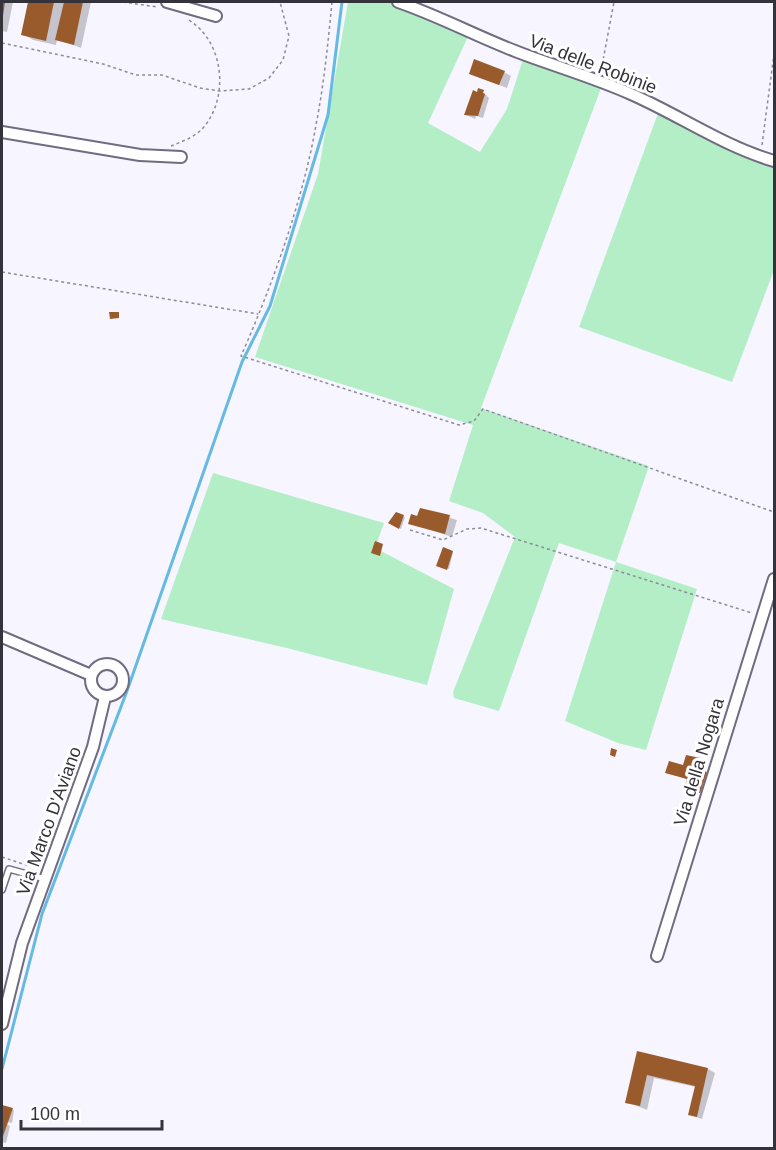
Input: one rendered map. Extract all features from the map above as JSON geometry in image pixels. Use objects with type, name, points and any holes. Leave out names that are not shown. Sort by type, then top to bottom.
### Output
[{"type":"street","name":"Via delle Robinie","points":[[398,2],[430,12],[516,52],[600,81],[688,121],[728,145],[774,161]]},
{"type":"street","points":[[164,5],[216,16]]},
{"type":"street","points":[[2,132],[140,155],[181,157]]},
{"type":"street","name":"Via della Nogara","points":[[657,956],[774,579]]},
{"type":"street","points":[[2,638],[91,675]]},
{"type":"street","points":[[108,664],[122,672],[121,689],[113,696],[105,696],[94,690],[91,675],[97,667],[108,664]]},
{"type":"street","name":"Via Marco D'Aviano","points":[[2,1024],[22,943],[93,747],[105,696]]},
{"type":"lane","points":[[2,890],[9,869],[45,879]]},
{"type":"path","points":[[123,2],[164,5]]},
{"type":"path","points":[[2,43],[103,64],[136,75],[162,75],[200,88],[219,91],[249,89],[269,78],[283,60],[289,36],[280,2]]},
{"type":"path","points":[[332,2],[316,126],[300,192],[260,314],[241,356],[459,425],[474,421],[483,409],[774,512]]},
{"type":"path","points":[[600,81],[614,2]]},
{"type":"path","points":[[164,148],[202,130],[214,112],[219,91],[220,66],[213,46],[202,31],[182,16]]},
{"type":"path","points":[[760,157],[774,54]]},
{"type":"path","points":[[2,272],[260,314]]},
{"type":"path","points":[[410,530],[443,540],[467,529],[481,528],[763,616]]},
{"type":"path","points":[[2,857],[29,866]]},
{"type":"green space","points":[[348,2],[401,2],[471,30],[428,123],[480,152],[507,109],[525,53],[603,83],[481,408],[649,466],[616,562],[559,543],[499,711],[454,698],[453,692],[515,537],[483,513],[449,501],[473,425],[255,357],[318,174]]},
{"type":"green space","points":[[660,108],[774,163],[774,270],[732,382],[579,327]]},
{"type":"green space","points":[[213,473],[384,523],[375,548],[454,589],[427,685],[287,648],[161,619]]},
{"type":"green space","points":[[616,562],[697,589],[646,750],[618,743],[565,721]]},
{"type":"building","points":[[2,2],[5,2],[3,16],[2,16]]},
{"type":"building","points":[[28,2],[54,2],[46,41],[21,35]]},
{"type":"building","points":[[64,2],[83,2],[74,45],[55,40]]},
{"type":"building","points":[[474,59],[505,71],[499,85],[469,74]]},
{"type":"building","points":[[478,88],[484,90],[485,94],[478,116],[464,115],[473,90],[477,92]]},
{"type":"building","points":[[109,312],[119,312],[119,318],[110,319]]},
{"type":"building","points":[[420,508],[450,515],[445,534],[408,524],[411,514],[417,516]]},
{"type":"building","points":[[396,512],[404,515],[399,529],[388,523]]},
{"type":"building","points":[[375,541],[383,544],[380,556],[371,553]]},
{"type":"building","points":[[443,547],[453,551],[447,570],[436,566]]},
{"type":"building","points":[[611,748],[617,750],[615,757],[610,755]]},
{"type":"building","points":[[686,755],[700,758],[696,769],[707,772],[700,793],[684,788],[687,779],[665,773],[669,761],[683,765]]},
{"type":"building","points":[[637,1051],[708,1068],[697,1117],[688,1115],[695,1086],[647,1075],[640,1106],[625,1103]]},
{"type":"building","points":[[2,1105],[13,1108],[2,1139]]},
{"type":"waterway","points":[[2,1069],[42,914],[127,691],[242,362],[270,306],[328,115],[342,2]]}]
